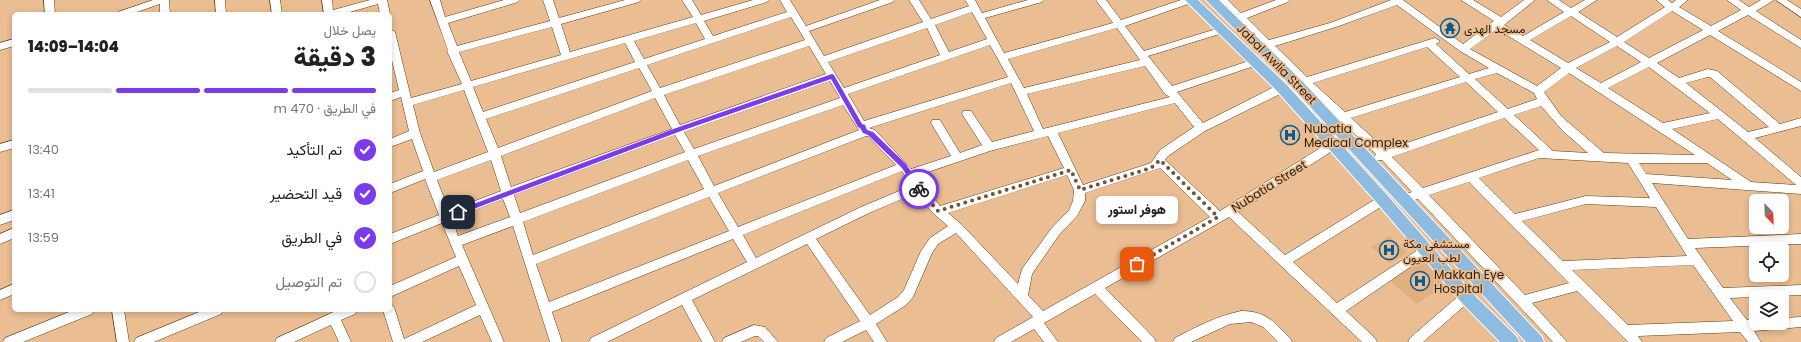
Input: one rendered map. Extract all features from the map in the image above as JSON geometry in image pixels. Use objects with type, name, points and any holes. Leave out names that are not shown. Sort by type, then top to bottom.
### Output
[{"type":"main road","name":"Jabal Awlia Street","points":[[1191,0],[1282,88],[1332,146],[1383,200],[1504,340]]},
{"type":"main road","name":"Jabal Awlia Street","points":[[1212,0],[1237,19],[1337,118],[1352,141],[1536,342]]},
{"type":"street","points":[[49,0],[50,12]]},
{"type":"street","points":[[124,12],[137,4],[164,0],[165,12]]},
{"type":"street","points":[[220,0],[221,12]]},
{"type":"street","points":[[275,0],[277,12]]},
{"type":"street","points":[[326,0],[329,12]]},
{"type":"street","points":[[337,12],[382,0],[385,12]]},
{"type":"street","points":[[435,0],[452,51],[480,117],[509,194],[556,342]]},
{"type":"street","points":[[442,21],[483,4],[515,0]]},
{"type":"street","points":[[548,0],[567,57]]},
{"type":"street","points":[[452,51],[636,0]]},
{"type":"street","points":[[687,0],[712,40]]},
{"type":"street","points":[[392,97],[406,98],[467,86],[764,0]]},
{"type":"street","points":[[785,0],[832,76],[860,126],[870,133],[906,170],[918,188],[938,211],[956,226],[1022,297],[1052,342]]},
{"type":"street","points":[[803,30],[890,0]]},
{"type":"street","points":[[914,0],[929,24],[946,57]]},
{"type":"street","points":[[822,60],[974,8],[1039,0]]},
{"type":"street","points":[[1101,0],[1172,95],[1201,128]]},
{"type":"street","points":[[1002,57],[1120,24],[1191,0]]},
{"type":"street","points":[[1222,0],[1237,19],[1285,0]]},
{"type":"street","points":[[1265,46],[1333,25],[1398,0],[1463,49],[1538,91],[1543,101],[1575,134],[1601,157]]},
{"type":"street","points":[[1466,0],[1523,40],[1662,127],[1750,187]]},
{"type":"street","points":[[1463,49],[1530,0]]},
{"type":"street","points":[[1552,0],[1650,62],[1720,114],[1801,183]]},
{"type":"street","points":[[1523,40],[1592,0]]},
{"type":"street","points":[[1661,0],[1801,86]]},
{"type":"street","points":[[1538,91],[1568,68],[1617,42],[1683,0]]},
{"type":"street","points":[[1732,0],[1801,45]]},
{"type":"street","points":[[1600,88],[1769,0]]},
{"type":"street","points":[[1781,0],[1801,14]]},
{"type":"street","points":[[974,8],[1021,92],[1040,133]]},
{"type":"street","points":[[480,117],[793,13]]},
{"type":"street","points":[[1021,92],[1144,59],[1223,30]]},
{"type":"street","points":[[1301,83],[1446,37]]},
{"type":"street","points":[[628,39],[711,191],[754,264]]},
{"type":"street","points":[[392,40],[415,133],[445,217],[498,342]]},
{"type":"street","points":[[456,242],[516,218],[692,154],[946,57],[993,41]]},
{"type":"street","points":[[392,188],[658,93],[811,42]]},
{"type":"street","points":[[0,47],[12,43]]},
{"type":"street","points":[[1429,43],[1550,154]]},
{"type":"street","points":[[545,309],[735,233],[906,170],[957,157],[1172,95],[1256,62]]},
{"type":"street","points":[[1337,118],[1497,69]]},
{"type":"street","points":[[1677,82],[1708,73],[1713,74],[1778,128]]},
{"type":"street","points":[[392,239],[445,217],[678,130],[832,76]]},
{"type":"street","points":[[530,260],[711,191],[864,129],[1013,79]]},
{"type":"street","points":[[1080,190],[1151,168],[1160,160],[1164,153],[1201,128],[1282,88]]},
{"type":"street","points":[[1370,161],[1543,101]]},
{"type":"street","points":[[968,114],[989,147]]},
{"type":"street","points":[[1662,127],[1720,114]]},
{"type":"street","points":[[1337,118],[1384,155],[1452,224],[1561,342]]},
{"type":"street","points":[[1746,137],[1801,122]]},
{"type":"street","points":[[936,123],[957,157]]},
{"type":"street","points":[[1022,297],[1026,274],[1055,232],[1073,213],[1079,201],[1080,190],[1051,130]]},
{"type":"street","points":[[392,142],[415,133]]},
{"type":"street","name":"Nubatia Street","points":[[1000,342],[1230,210],[1332,146],[1352,141]]},
{"type":"street","points":[[0,148],[12,145]]},
{"type":"street","points":[[1404,199],[1530,155],[1550,154],[1631,159],[1711,159]]},
{"type":"street","points":[[1631,159],[1685,244],[1756,342]]},
{"type":"street","points":[[1160,160],[1218,217]]},
{"type":"street","points":[[938,211],[1071,170]]},
{"type":"street","points":[[1470,176],[1636,342]]},
{"type":"street","points":[[1643,178],[1801,190]]},
{"type":"street","points":[[595,342],[865,210],[918,188]]},
{"type":"street","points":[[1284,261],[1383,200]]},
{"type":"street","points":[[1513,220],[1586,200],[1659,203]]},
{"type":"street","points":[[1230,210],[1371,342]]},
{"type":"street","points":[[0,220],[12,216]]},
{"type":"street","points":[[1434,231],[1452,224]]},
{"type":"street","points":[[830,342],[868,323],[902,301],[909,293],[930,246],[934,241],[956,226]]},
{"type":"street","points":[[0,239],[12,235]]},
{"type":"street","points":[[809,238],[881,342]]},
{"type":"street","points":[[1685,244],[1801,239]]},
{"type":"street","points":[[1337,310],[1425,250]]},
{"type":"street","points":[[392,291],[463,259]]},
{"type":"street","points":[[1559,266],[1696,260]]},
{"type":"street","points":[[1488,290],[1506,284]]},
{"type":"street","points":[[1523,301],[1579,285]]},
{"type":"street","points":[[1096,287],[1150,342]]},
{"type":"street","points":[[0,294],[12,290]]},
{"type":"street","points":[[1721,294],[1801,290]]},
{"type":"street","points":[[1414,342],[1466,297]]},
{"type":"street","points":[[685,299],[709,342]]},
{"type":"street","points":[[409,342],[483,308]]},
{"type":"street","points":[[9,342],[83,312]]},
{"type":"street","points":[[118,312],[123,342]]},
{"type":"street","points":[[140,342],[212,312]]},
{"type":"street","points":[[281,342],[347,312]]},
{"type":"street","points":[[390,312],[400,342]]},
{"type":"street","points":[[1179,342],[1214,324],[1243,316],[1256,317],[1265,321],[1286,342]]},
{"type":"street","points":[[334,318],[345,342]]},
{"type":"street","points":[[1522,327],[1540,320]]},
{"type":"street","points":[[1626,331],[1801,322]]},
{"type":"street","points":[[728,342],[754,330],[761,331],[772,342]]},
{"type":"shaded area","name":"Nubatia Medical Complex","points":[[1285,123],[1302,139],[1294,143],[1277,130]]},
{"type":"shaded area","name":"مستشفى مكة لطب العيون","points":[[1390,236],[1407,253],[1390,263],[1371,247]]},
{"type":"shaded area","name":"Makkah Eye Hospital","points":[[1428,256],[1450,282],[1416,304],[1389,280]]},
{"type":"way so far","points":[[919,189],[938,211],[1071,170],[1080,190],[1151,168],[1160,160],[1186,188],[1218,217],[1137,264]]},
{"type":"place","name":"مسجد الهدى","points":[[1450,28]]},
{"type":"place","name":"Nubatia Medical Complex","points":[[1290,135]]},
{"type":"place","name":"مستشفى مكة لطب العيون","points":[[1389,250]]},
{"type":"place","name":"هوفر استور","points":[[1137,264]]},
{"type":"place","name":"Makkah Eye Hospital","points":[[1420,281]]},
{"type":"route","points":[[458,212],[678,130],[832,76],[860,126],[865,132],[870,133],[904,166],[919,189]]}]
